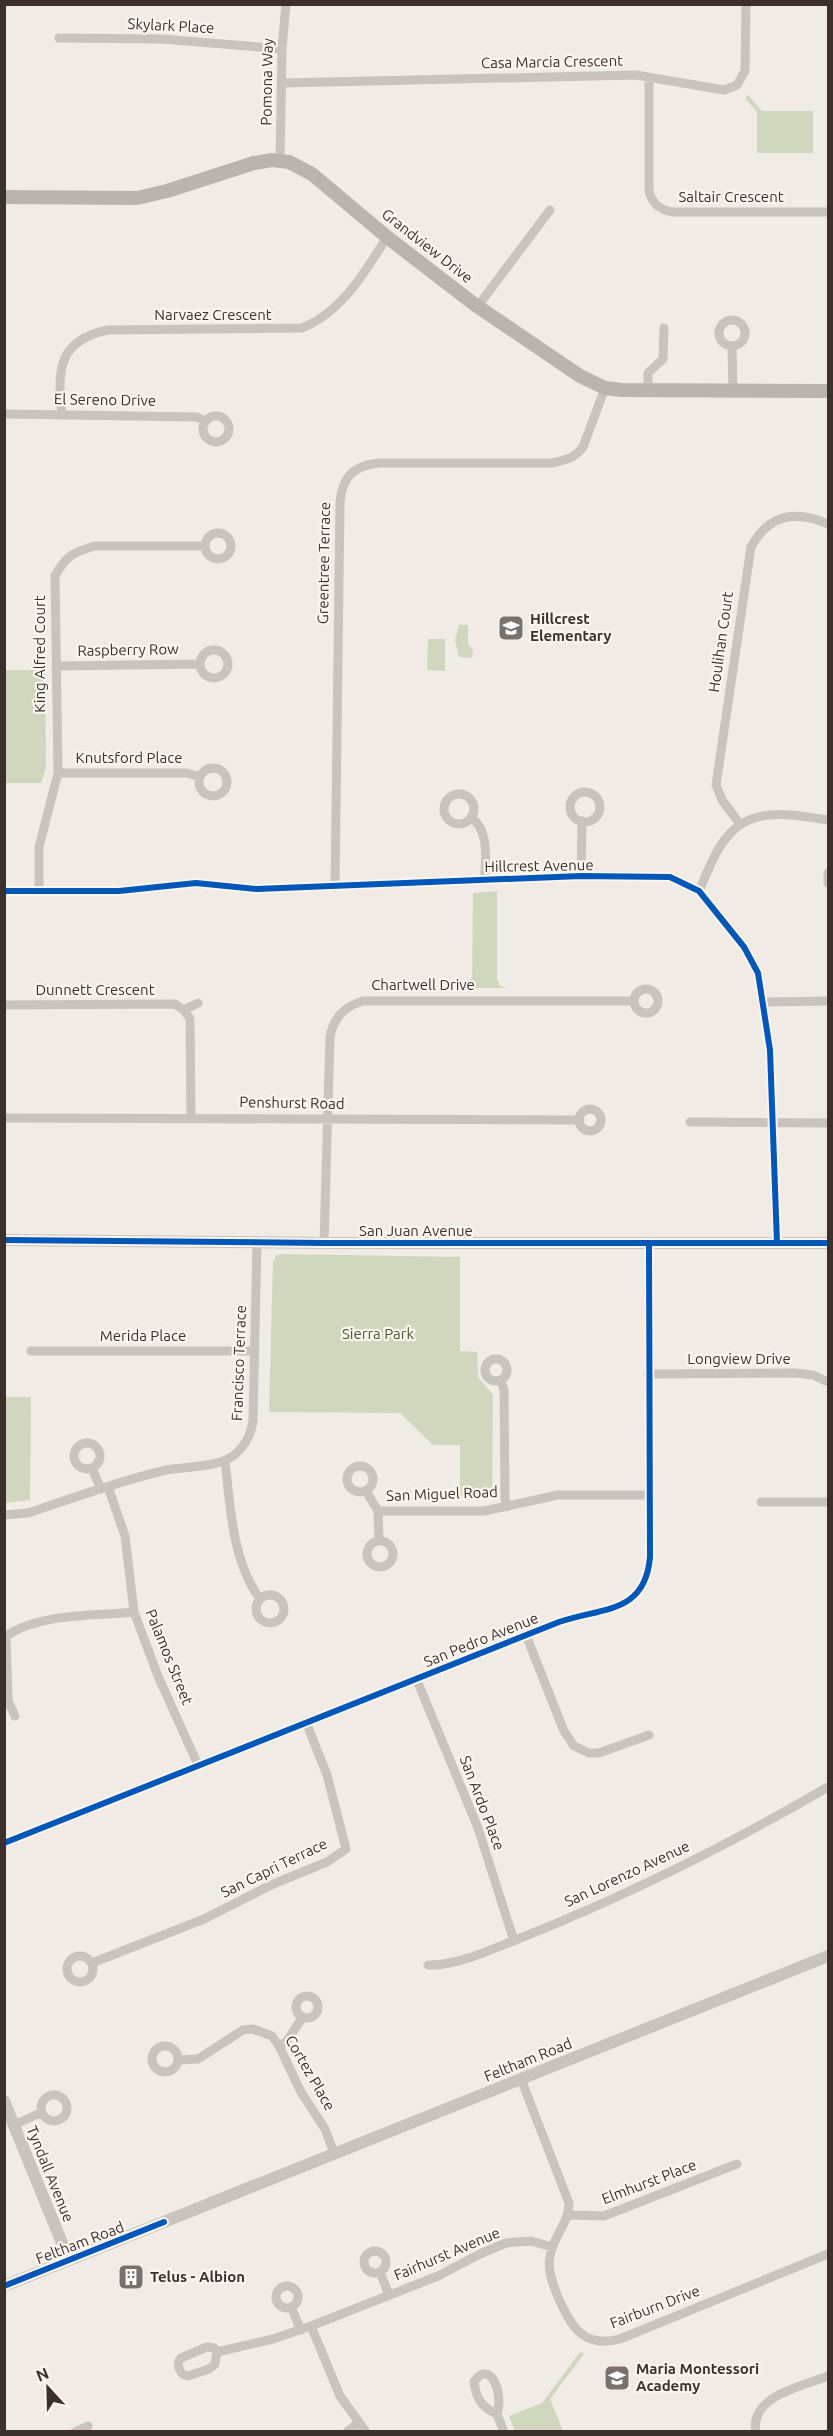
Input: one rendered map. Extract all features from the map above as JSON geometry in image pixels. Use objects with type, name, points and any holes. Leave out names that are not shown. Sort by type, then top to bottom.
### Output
[{"type":"main road","name":"Grandview Drive","points":[[4,197],[142,197],[254,163],[280,161],[297,165],[312,174],[387,237],[478,306],[580,376],[605,388],[648,391],[828,391]]},
{"type":"street","name":"Pomona Way","points":[[280,161],[282,49],[286,4]]},
{"type":"street","name":"Casa Marcia Crescent","points":[[283,83],[636,75],[720,90],[737,85],[745,71],[746,4]]},
{"type":"street","name":"Skylark Place","points":[[59,38],[162,39],[282,49]]},
{"type":"street","name":"Saltair Crescent","points":[[649,79],[649,191],[658,207],[673,212],[828,212]]},
{"type":"street","points":[[478,306],[550,210]]},
{"type":"street","name":"Narvaez Crescent","points":[[62,414],[59,382],[63,362],[68,350],[82,338],[108,330],[302,328],[324,318],[342,300],[363,275],[387,237]]},
{"type":"street","points":[[648,391],[648,374],[663,359],[664,328]]},
{"type":"street","points":[[732,346],[733,392]]},
{"type":"street","name":"Greentree Terrace","points":[[335,887],[342,483],[358,468],[368,464],[552,463],[569,459],[578,454],[583,447],[605,388]]},
{"type":"street","name":"El Sereno Drive","points":[[4,414],[197,417],[205,421]]},
{"type":"street","name":"Houlihan Court","points":[[740,824],[722,800],[716,785],[749,553],[757,537],[777,520],[801,516],[828,524]]},
{"type":"street","name":"King Alfred Court","points":[[39,891],[39,847],[58,773],[55,576],[64,559],[78,551],[95,546],[204,546]]},
{"type":"street","name":"Raspberry Row","points":[[56,666],[200,664]]},
{"type":"street","name":"Knutsford Place","points":[[58,773],[187,773],[200,777]]},
{"type":"street","points":[[699,891],[727,836],[740,824],[760,816],[782,814],[828,820]]},
{"type":"street","points":[[471,817],[483,832],[485,879]]},
{"type":"street","points":[[581,876],[582,822]]},
{"type":"street","points":[[828,873],[828,883]]},
{"type":"street","name":"Hillcrest Avenue","points":[[4,891],[119,891],[196,883],[239,888],[335,887],[581,876],[670,877],[699,891],[744,947],[758,973],[770,1050],[777,1243]]},
{"type":"street","name":"Chartwell Drive","points":[[324,1243],[330,1036],[333,1023],[348,1006],[363,1000],[634,1001]]},
{"type":"street","points":[[764,1002],[828,1001]]},
{"type":"street","points":[[191,1117],[190,1019],[184,1010],[198,1003]]},
{"type":"street","name":"Dunnett Crescent","points":[[4,1005],[175,1004],[184,1010]]},
{"type":"street","name":"Penshurst Road","points":[[4,1118],[580,1120]]},
{"type":"street","points":[[690,1122],[828,1123]]},
{"type":"street","name":"San Juan Avenue","points":[[4,1240],[324,1243],[828,1243]]},
{"type":"street","name":"Francisco Terrace","points":[[225,1460],[240,1449],[252,1431],[256,1242]]},
{"type":"street","name":"San Pedro Avenue","points":[[4,1843],[526,1635],[580,1615],[630,1601],[639,1593],[645,1584],[649,1569],[649,1243]]},
{"type":"street","name":"Merida Place","points":[[31,1351],[255,1351]]},
{"type":"street","name":"Longview Drive","points":[[648,1374],[795,1373],[813,1375],[828,1382]]},
{"type":"street","points":[[501,1380],[504,1390],[507,1507]]},
{"type":"street","points":[[4,1515],[28,1513],[166,1470],[225,1460],[236,1539],[245,1569],[260,1599]]},
{"type":"street","name":"Palamos Street","points":[[92,1468],[104,1488],[125,1536],[134,1612],[158,1676],[198,1765]]},
{"type":"street","points":[[366,1491],[378,1511],[379,1540]]},
{"type":"street","name":"San Miguel Road","points":[[378,1511],[484,1511],[558,1495],[650,1495]]},
{"type":"street","points":[[761,1502],[828,1502]]},
{"type":"street","points":[[15,1716],[8,1701],[6,1636],[18,1627],[36,1621],[134,1612]]},
{"type":"street","points":[[526,1635],[564,1731],[574,1746],[589,1753],[599,1753],[649,1735]]},
{"type":"street","name":"San Ardo Place","points":[[416,1678],[478,1828],[514,1941]]},
{"type":"street","name":"San Capri Terrace","points":[[92,1963],[204,1919],[271,1885],[327,1862],[346,1849],[327,1775],[306,1722]]},
{"type":"street","name":"San Lorenzo Avenue","points":[[428,1965],[444,1965],[514,1941],[656,1879],[759,1827],[828,1786]]},
{"type":"street","name":"Feltham Road","points":[[4,2286],[828,1956]]},
{"type":"street","points":[[279,2046],[287,2042],[302,2018]]},
{"type":"street","name":"Cortez Place","points":[[178,2060],[198,2059],[243,2030],[263,2032],[272,2036],[301,2092],[325,2129],[334,2153]]},
{"type":"street","points":[[521,2079],[566,2194],[569,2215]]},
{"type":"street","name":"Tyndall Avenue","points":[[4,2100],[69,2260]]},
{"type":"street","points":[[14,2125],[42,2112]]},
{"type":"street","name":"Elmhurst Place","points":[[569,2215],[604,2216],[737,2164]]},
{"type":"street","name":"Fairburn Drive","points":[[569,2215],[552,2247],[549,2264],[552,2282],[572,2326],[584,2336],[604,2341],[627,2336],[828,2254]]},
{"type":"street","name":"Fairhurst Avenue","points":[[217,2352],[301,2330],[438,2276],[506,2243],[531,2241],[552,2247]]},
{"type":"street","name":"Fairhurst Avenue","points":[[380,2272],[389,2295]]},
{"type":"street","points":[[291,2307],[301,2330]]},
{"type":"street","points":[[311,2326],[340,2396],[366,2432]]},
{"type":"street","points":[[756,2432],[755,2421],[763,2404],[828,2376]]},
{"type":"street","points":[[497,2414],[504,2432]]},
{"type":"street","points":[[347,2432],[358,2423]]},
{"type":"street","points":[[75,2432],[88,2426]]},
{"type":"green space","points":[[748,95],[762,111],[813,111],[813,153],[757,153],[757,112],[745,98]]},
{"type":"green space","points":[[459,625],[468,625],[468,644],[473,650],[472,658],[459,657],[455,640]]},
{"type":"green space","points":[[428,639],[445,639],[445,671],[427,670]]},
{"type":"green space","points":[[5,670],[45,670],[46,768],[41,783],[5,783]]},
{"type":"green space","points":[[497,891],[497,979],[500,986],[507,988],[472,988],[473,893]]},
{"type":"green space","name":"Sierra Park","points":[[281,1254],[460,1257],[460,1351],[477,1352],[478,1377],[493,1395],[492,1495],[485,1498],[460,1498],[460,1445],[433,1445],[400,1413],[269,1412],[273,1262],[276,1256]]},
{"type":"green space","points":[[4,1397],[31,1397],[30,1500],[5,1503]]},
{"type":"green space","points":[[580,2352],[584,2354],[550,2399],[563,2431],[515,2431],[509,2416],[542,2403]]},
{"type":"cycle path","points":[[4,891],[119,891],[196,883],[257,889],[581,876],[670,877],[699,891],[744,947],[758,973],[770,1050],[777,1243]]},
{"type":"cycle path","points":[[4,1240],[324,1243],[828,1243]]},
{"type":"cycle path","points":[[4,1843],[559,1622],[606,1610],[631,1599],[640,1589],[646,1576],[650,1557],[649,1243]]},
{"type":"cycle path","points":[[4,2286],[164,2222]]},
{"type":"place","name":"Hillcrest Elementary","points":[[511,628]]},
{"type":"place","name":"Telus - Albion","points":[[131,2277]]},
{"type":"place","name":"Maria Montessori Academy","points":[[617,2378]]}]
